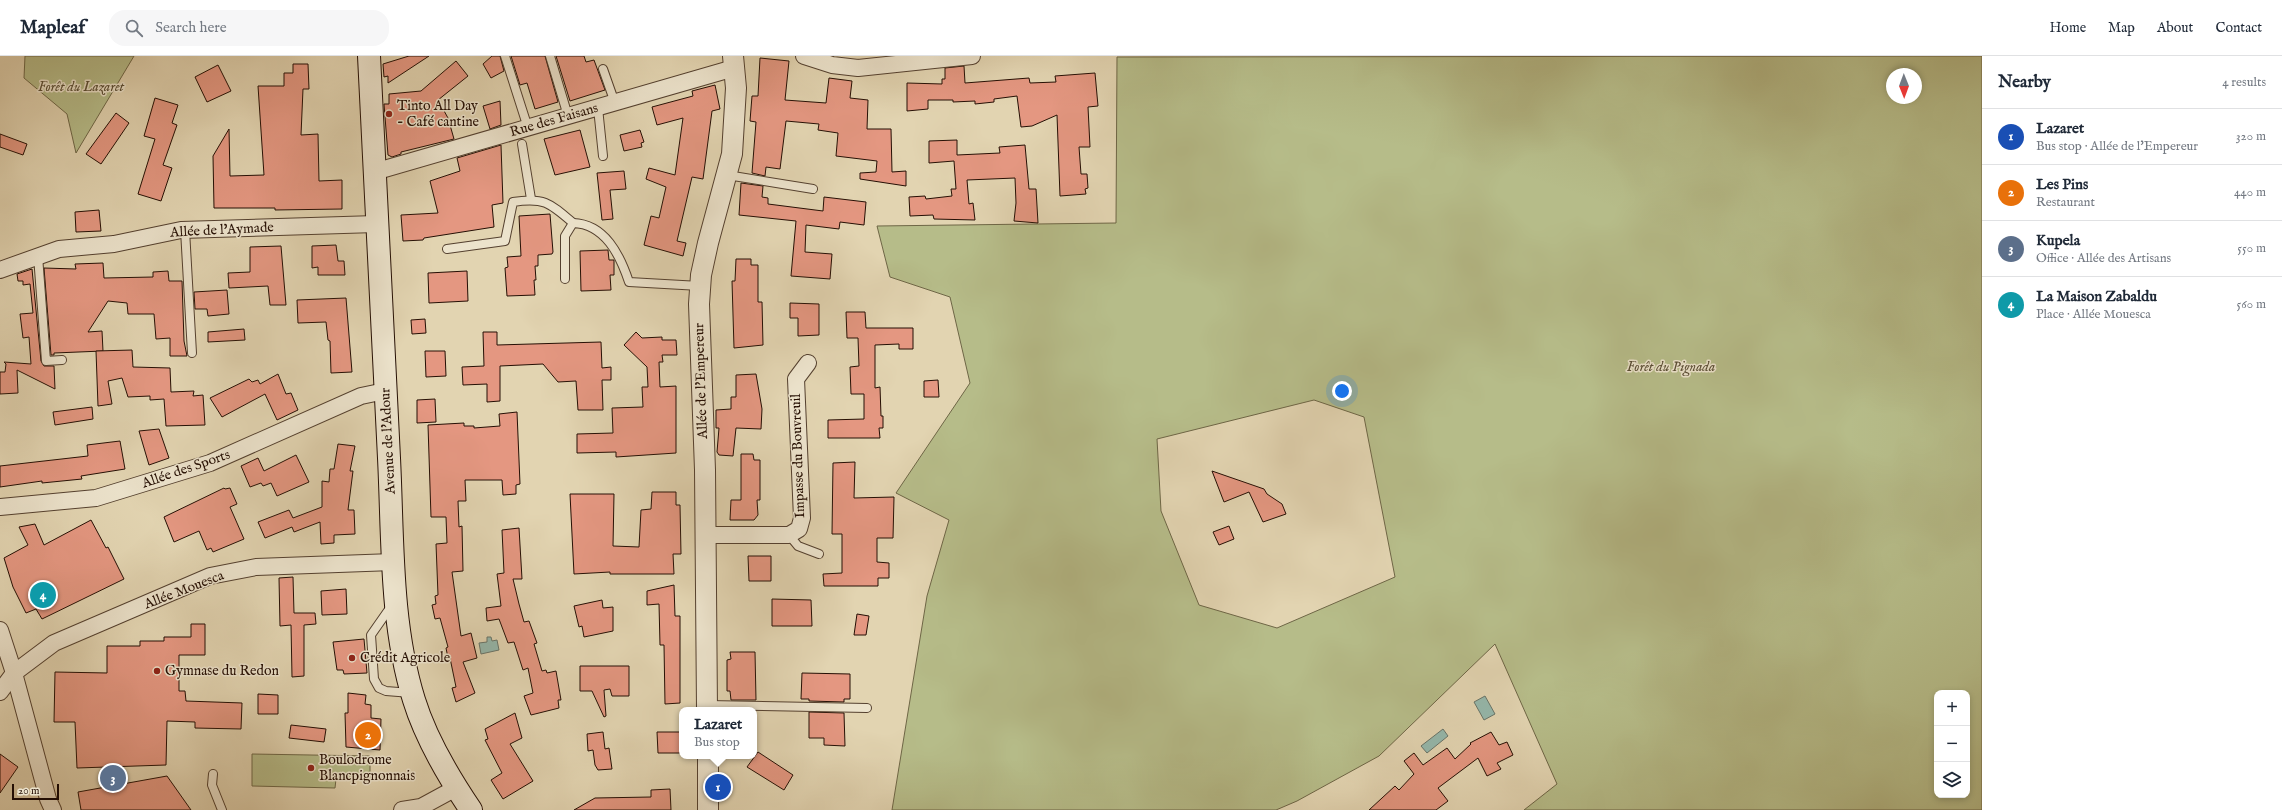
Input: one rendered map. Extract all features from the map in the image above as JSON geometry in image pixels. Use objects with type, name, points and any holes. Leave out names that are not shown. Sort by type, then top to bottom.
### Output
[{"type":"main road","name":"Avenue de l'Adour","points":[[369,56],[393,562],[403,655],[412,693],[424,727],[456,788],[471,810]]},
{"type":"street","points":[[804,56],[832,65],[858,68],[972,56]]},
{"type":"street","name":"Rue des Faisans","points":[[374,172],[615,103],[733,62]]},
{"type":"street","name":"Allée de l'Empereur","points":[[707,707],[705,534],[699,333],[701,286],[708,243],[732,154],[735,114],[733,62]]},
{"type":"street","name":"Allée de l'Aymade","points":[[0,270],[59,249],[114,244],[185,230],[376,224]]},
{"type":"street","name":"Impasse du Bouvreuil","points":[[705,534],[789,535],[799,529],[802,518],[796,379],[808,363]]},
{"type":"street","name":"Allée des Sports","points":[[0,507],[96,498],[210,463],[361,396],[385,391]]},
{"type":"street","name":"Allée Mouesca","points":[[0,692],[14,674],[54,643],[210,576],[256,566],[393,562]]},
{"type":"street","points":[[0,630],[14,674],[48,799],[53,810]]},
{"type":"street","points":[[708,759],[708,810]]},
{"type":"street","points":[[402,810],[421,807],[456,788]]},
{"type":"lane","points":[[504,56],[528,128]]},
{"type":"lane","points":[[550,56],[568,116]]},
{"type":"lane","points":[[603,69],[615,103]]},
{"type":"lane","points":[[598,108],[603,156]]},
{"type":"lane","points":[[522,144],[531,199]]},
{"type":"lane","points":[[727,174],[813,189]]},
{"type":"lane","points":[[447,248],[505,241],[513,202],[531,199],[551,204],[573,223],[583,223],[597,230],[612,245],[622,260],[629,282],[701,286]]},
{"type":"lane","points":[[565,280],[565,236],[573,223]]},
{"type":"lane","points":[[185,230],[192,353]]},
{"type":"lane","points":[[38,256],[46,361],[62,360]]},
{"type":"lane","points":[[789,535],[798,546],[819,554]]},
{"type":"lane","points":[[396,600],[371,635],[374,679],[379,688],[386,691],[412,693]]},
{"type":"lane","points":[[757,708],[867,708]]},
{"type":"lane","points":[[213,774],[212,785],[222,810]]},
{"type":"green space","name":"Forêt du Lazaret","points":[[25,56],[134,56],[76,153],[67,114],[24,78]]},
{"type":"green space","name":"Forêt du Pignada","points":[[1982,56],[1982,810],[1524,810],[1557,784],[1495,644],[1379,756],[1297,801],[1276,810],[892,810],[927,596],[949,520],[896,493],[970,383],[950,297],[890,277],[877,226],[1116,223],[1117,57]],"holes":[[[1314,400],[1364,417],[1395,577],[1277,628],[1199,605],[1161,511],[1157,439]]]},
{"type":"green space","name":"Boulodrome Blancpignonnais","points":[[252,754],[370,756],[370,780],[336,779],[335,788],[252,786]]},
{"type":"water","points":[[487,637],[491,637],[492,641],[497,640],[499,650],[481,654],[479,643],[487,642]]},
{"type":"water","points":[[1485,696],[1495,714],[1484,720],[1474,702]]},
{"type":"water","points":[[1443,729],[1448,736],[1427,753],[1421,746]]},
{"type":"building","points":[[409,56],[429,56],[388,83],[388,76],[384,77],[383,64]]},
{"type":"building","points":[[492,56],[500,56],[504,71],[491,78],[483,64]]},
{"type":"building","points":[[511,56],[545,56],[558,102],[535,109],[527,83],[520,85]]},
{"type":"building","points":[[556,56],[584,56],[586,62],[594,60],[605,90],[570,101]]},
{"type":"building","points":[[760,58],[789,61],[785,100],[826,103],[829,78],[852,81],[850,98],[868,100],[867,129],[891,129],[892,172],[906,171],[906,186],[860,179],[860,173],[876,172],[877,161],[836,156],[838,133],[818,130],[819,124],[786,121],[780,169],[766,167],[765,176],[752,173],[756,122],[750,121],[752,96],[758,96]]},
{"type":"building","points":[[456,61],[468,76],[438,100],[448,118],[454,139],[401,152],[401,154],[392,157],[388,155],[384,104],[389,104],[389,94],[421,91]]},
{"type":"building","points":[[293,64],[308,64],[309,89],[303,89],[301,135],[318,134],[319,181],[342,180],[342,209],[275,210],[275,208],[214,208],[213,156],[229,129],[230,176],[264,175],[258,86],[284,86],[284,73],[293,73]]},
{"type":"building","points":[[218,65],[231,91],[207,102],[195,77]]},
{"type":"building","points":[[964,66],[965,83],[1029,78],[1030,83],[1056,82],[1055,76],[1095,73],[1098,106],[1088,107],[1090,147],[1079,147],[1081,174],[1087,174],[1088,188],[1085,189],[1086,194],[1060,196],[1057,115],[1032,126],[1021,127],[1017,96],[994,99],[994,102],[975,104],[975,101],[953,102],[953,100],[928,100],[928,109],[907,111],[907,83],[942,84],[942,79],[945,79],[945,68]]},
{"type":"building","points":[[715,85],[720,109],[712,111],[703,179],[692,177],[677,241],[686,243],[683,256],[644,245],[651,216],[659,218],[666,187],[646,179],[649,168],[675,175],[683,118],[657,125],[652,107],[693,96],[692,91]]},
{"type":"building","points":[[155,98],[178,105],[172,123],[177,125],[163,165],[172,168],[161,201],[138,194],[155,139],[144,136]]},
{"type":"building","points":[[500,101],[501,125],[490,129],[483,106]]},
{"type":"building","points":[[116,113],[129,123],[101,164],[86,154]]},
{"type":"building","points":[[580,130],[590,167],[555,175],[544,139]]},
{"type":"building","points":[[640,130],[644,142],[641,143],[642,147],[624,151],[620,135]]},
{"type":"building","points":[[0,134],[27,144],[23,155],[0,147]]},
{"type":"building","points":[[957,140],[957,155],[1000,153],[999,147],[1025,145],[1029,189],[1036,189],[1038,223],[1014,221],[1016,203],[1015,178],[967,180],[969,204],[973,203],[975,220],[934,219],[933,215],[910,216],[909,197],[925,196],[926,199],[952,196],[951,189],[956,189],[954,161],[929,163],[929,141]]},
{"type":"building","points":[[501,145],[503,203],[492,205],[494,227],[424,238],[423,240],[403,241],[401,215],[438,213],[430,181],[460,171],[457,158]]},
{"type":"building","points":[[624,171],[626,189],[610,190],[613,219],[602,220],[597,173]]},
{"type":"building","points":[[741,183],[763,186],[762,197],[768,198],[768,204],[823,211],[824,197],[866,202],[864,225],[840,222],[839,229],[806,225],[805,252],[832,254],[830,279],[791,276],[796,221],[739,215]]},
{"type":"building","points":[[99,210],[101,231],[76,232],[75,212]]},
{"type":"building","points":[[550,214],[553,252],[552,254],[538,255],[538,266],[535,266],[535,295],[507,296],[505,268],[508,267],[507,257],[521,256],[519,216]]},
{"type":"building","points":[[336,245],[338,261],[344,261],[345,275],[318,275],[318,267],[312,268],[312,246]]},
{"type":"building","points":[[281,246],[286,305],[270,305],[268,286],[229,288],[228,273],[250,272],[250,247]]},
{"type":"building","points":[[608,250],[609,260],[614,260],[614,275],[610,275],[611,290],[581,291],[580,251]]},
{"type":"building","points":[[736,259],[751,259],[751,265],[758,265],[758,302],[762,302],[763,345],[734,348],[732,281],[735,281]]},
{"type":"building","points":[[103,263],[104,278],[153,277],[153,272],[168,271],[169,281],[182,281],[184,341],[187,356],[170,356],[170,338],[156,339],[154,314],[128,314],[127,303],[108,301],[88,332],[102,331],[103,351],[54,353],[54,355],[51,355],[44,268],[76,269],[75,264]]},
{"type":"building","points":[[32,269],[41,361],[44,366],[54,366],[55,389],[17,370],[18,393],[0,394],[0,372],[5,372],[6,364],[4,362],[31,364],[29,337],[23,338],[20,314],[33,313],[30,284],[23,285],[23,281],[18,281],[17,274]]},
{"type":"building","points":[[467,271],[468,301],[429,303],[428,273]]},
{"type":"building","points":[[227,290],[229,314],[208,316],[207,309],[195,309],[194,292]]},
{"type":"building","points":[[346,298],[352,372],[331,373],[330,341],[328,340],[326,322],[298,323],[297,300]]},
{"type":"building","points":[[790,303],[819,304],[819,335],[798,336],[798,318],[790,318]]},
{"type":"building","points":[[846,312],[865,312],[866,328],[913,328],[913,349],[899,349],[899,344],[875,345],[875,388],[880,387],[881,416],[883,416],[883,428],[879,428],[880,438],[828,438],[828,420],[864,419],[864,394],[851,394],[850,367],[859,366],[858,338],[847,338]]},
{"type":"building","points":[[425,319],[426,333],[412,334],[411,320]]},
{"type":"building","points":[[244,329],[245,340],[208,342],[208,332]]},
{"type":"building","points":[[483,332],[497,332],[497,345],[601,342],[602,368],[611,367],[611,380],[602,380],[603,410],[578,410],[576,381],[558,382],[543,364],[500,366],[500,401],[487,402],[487,384],[463,385],[462,367],[484,366]]},
{"type":"building","points":[[636,332],[642,338],[662,337],[662,340],[676,340],[677,355],[662,355],[663,362],[659,362],[660,387],[676,386],[676,453],[616,457],[616,452],[577,453],[577,434],[613,433],[612,408],[643,407],[642,387],[648,387],[647,367],[624,345]]},
{"type":"building","points":[[132,350],[133,367],[170,368],[171,392],[194,391],[193,396],[203,395],[205,425],[166,426],[164,399],[150,400],[150,396],[128,397],[122,378],[108,381],[112,404],[98,406],[96,351]]},
{"type":"building","points":[[425,351],[445,351],[446,376],[426,377]]},
{"type":"building","points":[[278,374],[286,394],[291,393],[298,410],[277,420],[265,394],[222,417],[210,398],[249,379],[252,382],[258,380],[260,384]]},
{"type":"building","points":[[756,374],[762,409],[761,429],[736,428],[733,456],[719,455],[717,452],[719,428],[716,428],[716,410],[731,409],[731,397],[736,397],[736,375]]},
{"type":"building","points":[[938,380],[939,397],[924,397],[924,381]]},
{"type":"building","points":[[435,399],[436,422],[417,423],[417,400]]},
{"type":"building","points":[[92,407],[93,419],[55,425],[53,412]]},
{"type":"building","points":[[517,412],[520,484],[516,485],[516,494],[503,495],[502,480],[465,480],[466,501],[458,501],[459,527],[462,526],[463,571],[452,572],[461,636],[471,633],[477,658],[463,662],[475,693],[456,702],[452,688],[456,687],[450,658],[448,658],[446,648],[448,647],[440,618],[435,619],[432,605],[436,604],[435,596],[438,595],[436,544],[447,543],[446,517],[431,517],[428,425],[464,423],[464,426],[474,426],[474,428],[500,426],[499,414]]},
{"type":"building","points":[[159,429],[169,458],[149,465],[139,431]]},
{"type":"building","points":[[120,441],[125,469],[81,476],[82,479],[42,483],[42,481],[0,487],[0,466],[88,456],[87,445]]},
{"type":"building","points":[[338,444],[355,446],[350,471],[353,471],[348,510],[354,510],[355,534],[334,535],[334,543],[321,544],[320,522],[294,532],[292,527],[265,538],[258,522],[289,510],[293,518],[322,507],[322,481],[329,482],[330,469],[334,469]]},
{"type":"building","points":[[741,454],[753,454],[754,460],[760,460],[760,500],[757,500],[758,515],[754,520],[730,520],[731,500],[741,500]]},
{"type":"building","points":[[296,455],[309,482],[277,496],[271,483],[263,486],[261,483],[250,487],[241,466],[258,458],[264,471]]},
{"type":"building","points":[[855,462],[854,498],[894,497],[893,538],[877,538],[877,562],[889,563],[889,578],[878,578],[878,586],[824,586],[823,574],[842,573],[842,534],[832,534],[833,463]]},
{"type":"building","points":[[1212,471],[1264,489],[1267,494],[1282,504],[1286,514],[1263,522],[1249,492],[1224,502]]},
{"type":"building","points":[[224,488],[230,488],[237,504],[230,507],[244,539],[213,552],[211,548],[207,550],[199,531],[174,542],[164,517]]},
{"type":"building","points":[[652,492],[676,492],[676,505],[680,505],[681,554],[673,554],[674,574],[610,574],[610,572],[574,574],[570,494],[614,494],[613,546],[639,547],[641,510],[651,509]]},
{"type":"building","points":[[91,520],[106,548],[108,547],[124,579],[42,619],[36,609],[26,613],[13,587],[4,558],[28,545],[19,527],[35,524],[44,545]]},
{"type":"building","points":[[1229,526],[1234,539],[1219,545],[1213,532]]},
{"type":"building","points":[[519,528],[522,579],[513,579],[519,604],[524,622],[529,621],[537,643],[534,644],[542,671],[546,670],[547,673],[556,671],[561,700],[558,700],[559,708],[531,715],[524,696],[533,693],[528,668],[523,670],[514,642],[508,643],[499,619],[487,621],[486,608],[501,606],[497,574],[504,573],[502,530]]},
{"type":"building","points":[[748,556],[771,556],[771,581],[749,581]]},
{"type":"building","points":[[293,577],[294,613],[315,613],[316,624],[304,625],[304,676],[292,677],[291,625],[280,626],[279,578]]},
{"type":"building","points":[[674,585],[675,616],[680,616],[680,703],[665,704],[664,645],[660,645],[659,604],[647,605],[647,591]]},
{"type":"building","points":[[346,589],[347,614],[322,615],[321,591]]},
{"type":"building","points":[[772,599],[811,600],[812,626],[772,626]]},
{"type":"building","points":[[602,600],[603,608],[613,607],[613,631],[584,637],[582,626],[579,627],[574,606]]},
{"type":"building","points":[[857,614],[869,616],[866,635],[854,635]]},
{"type":"building","points":[[191,624],[205,624],[205,655],[179,655],[179,691],[185,691],[186,701],[242,703],[241,729],[195,728],[195,722],[167,721],[166,765],[77,768],[75,722],[54,722],[55,672],[107,673],[107,646],[140,646],[140,641],[164,641],[164,637],[191,637]]},
{"type":"building","points":[[364,639],[367,673],[344,674],[343,670],[337,670],[333,642]]},
{"type":"building","points":[[730,652],[755,652],[756,700],[731,700],[730,691],[727,691],[727,660],[731,659]]},
{"type":"building","points":[[580,666],[629,666],[629,696],[612,696],[610,689],[604,690],[606,716],[604,717],[592,691],[580,691]]},
{"type":"building","points":[[802,673],[850,674],[850,699],[844,699],[844,702],[809,701],[809,699],[801,699]]},
{"type":"building","points":[[348,693],[366,695],[365,704],[371,705],[371,718],[381,719],[380,750],[346,747],[345,713],[348,713]]},
{"type":"building","points":[[258,694],[278,695],[278,714],[258,714]]},
{"type":"building","points":[[809,712],[844,713],[845,746],[824,745],[824,738],[809,738]]},
{"type":"building","points":[[515,713],[522,738],[510,744],[533,781],[503,799],[491,780],[502,773],[485,740],[488,739],[485,729]]},
{"type":"building","points":[[291,725],[326,729],[324,742],[289,738]]},
{"type":"building","points":[[603,732],[605,749],[609,748],[612,769],[598,770],[595,765],[593,750],[588,751],[587,734]]},
{"type":"building","points":[[657,732],[679,732],[679,753],[658,753]]},
{"type":"building","points":[[1491,732],[1499,745],[1507,742],[1513,755],[1497,763],[1501,769],[1487,776],[1478,758],[1438,788],[1448,801],[1436,810],[1369,810],[1395,786],[1399,790],[1414,774],[1404,761],[1414,753],[1423,765],[1447,748],[1455,759],[1471,744],[1470,743]]},
{"type":"building","points":[[758,752],[793,775],[784,790],[747,767],[753,759],[757,759]]},
{"type":"building","points":[[0,754],[18,767],[0,793]]},
{"type":"building","points":[[167,776],[191,810],[81,810],[78,792]]},
{"type":"building","points":[[670,789],[671,810],[574,810],[595,798],[651,797],[651,790]]},
{"type":"place","name":"Tinto All Day - Café cantine","points":[[389,114]]},
{"type":"place","name":"La Maison Zabaldu","points":[[43,595]]},
{"type":"place","name":"Crédit Agricole","points":[[352,658]]},
{"type":"place","name":"Gymnase du Redon","points":[[157,671]]},
{"type":"place","name":"Les Pins","points":[[368,735]]},
{"type":"place","name":"Boulodrome Blancpignonnais","points":[[311,768]]},
{"type":"place","name":"Kupela","points":[[113,778]]},
{"type":"place","name":"Lazaret","points":[[718,787]]}]
